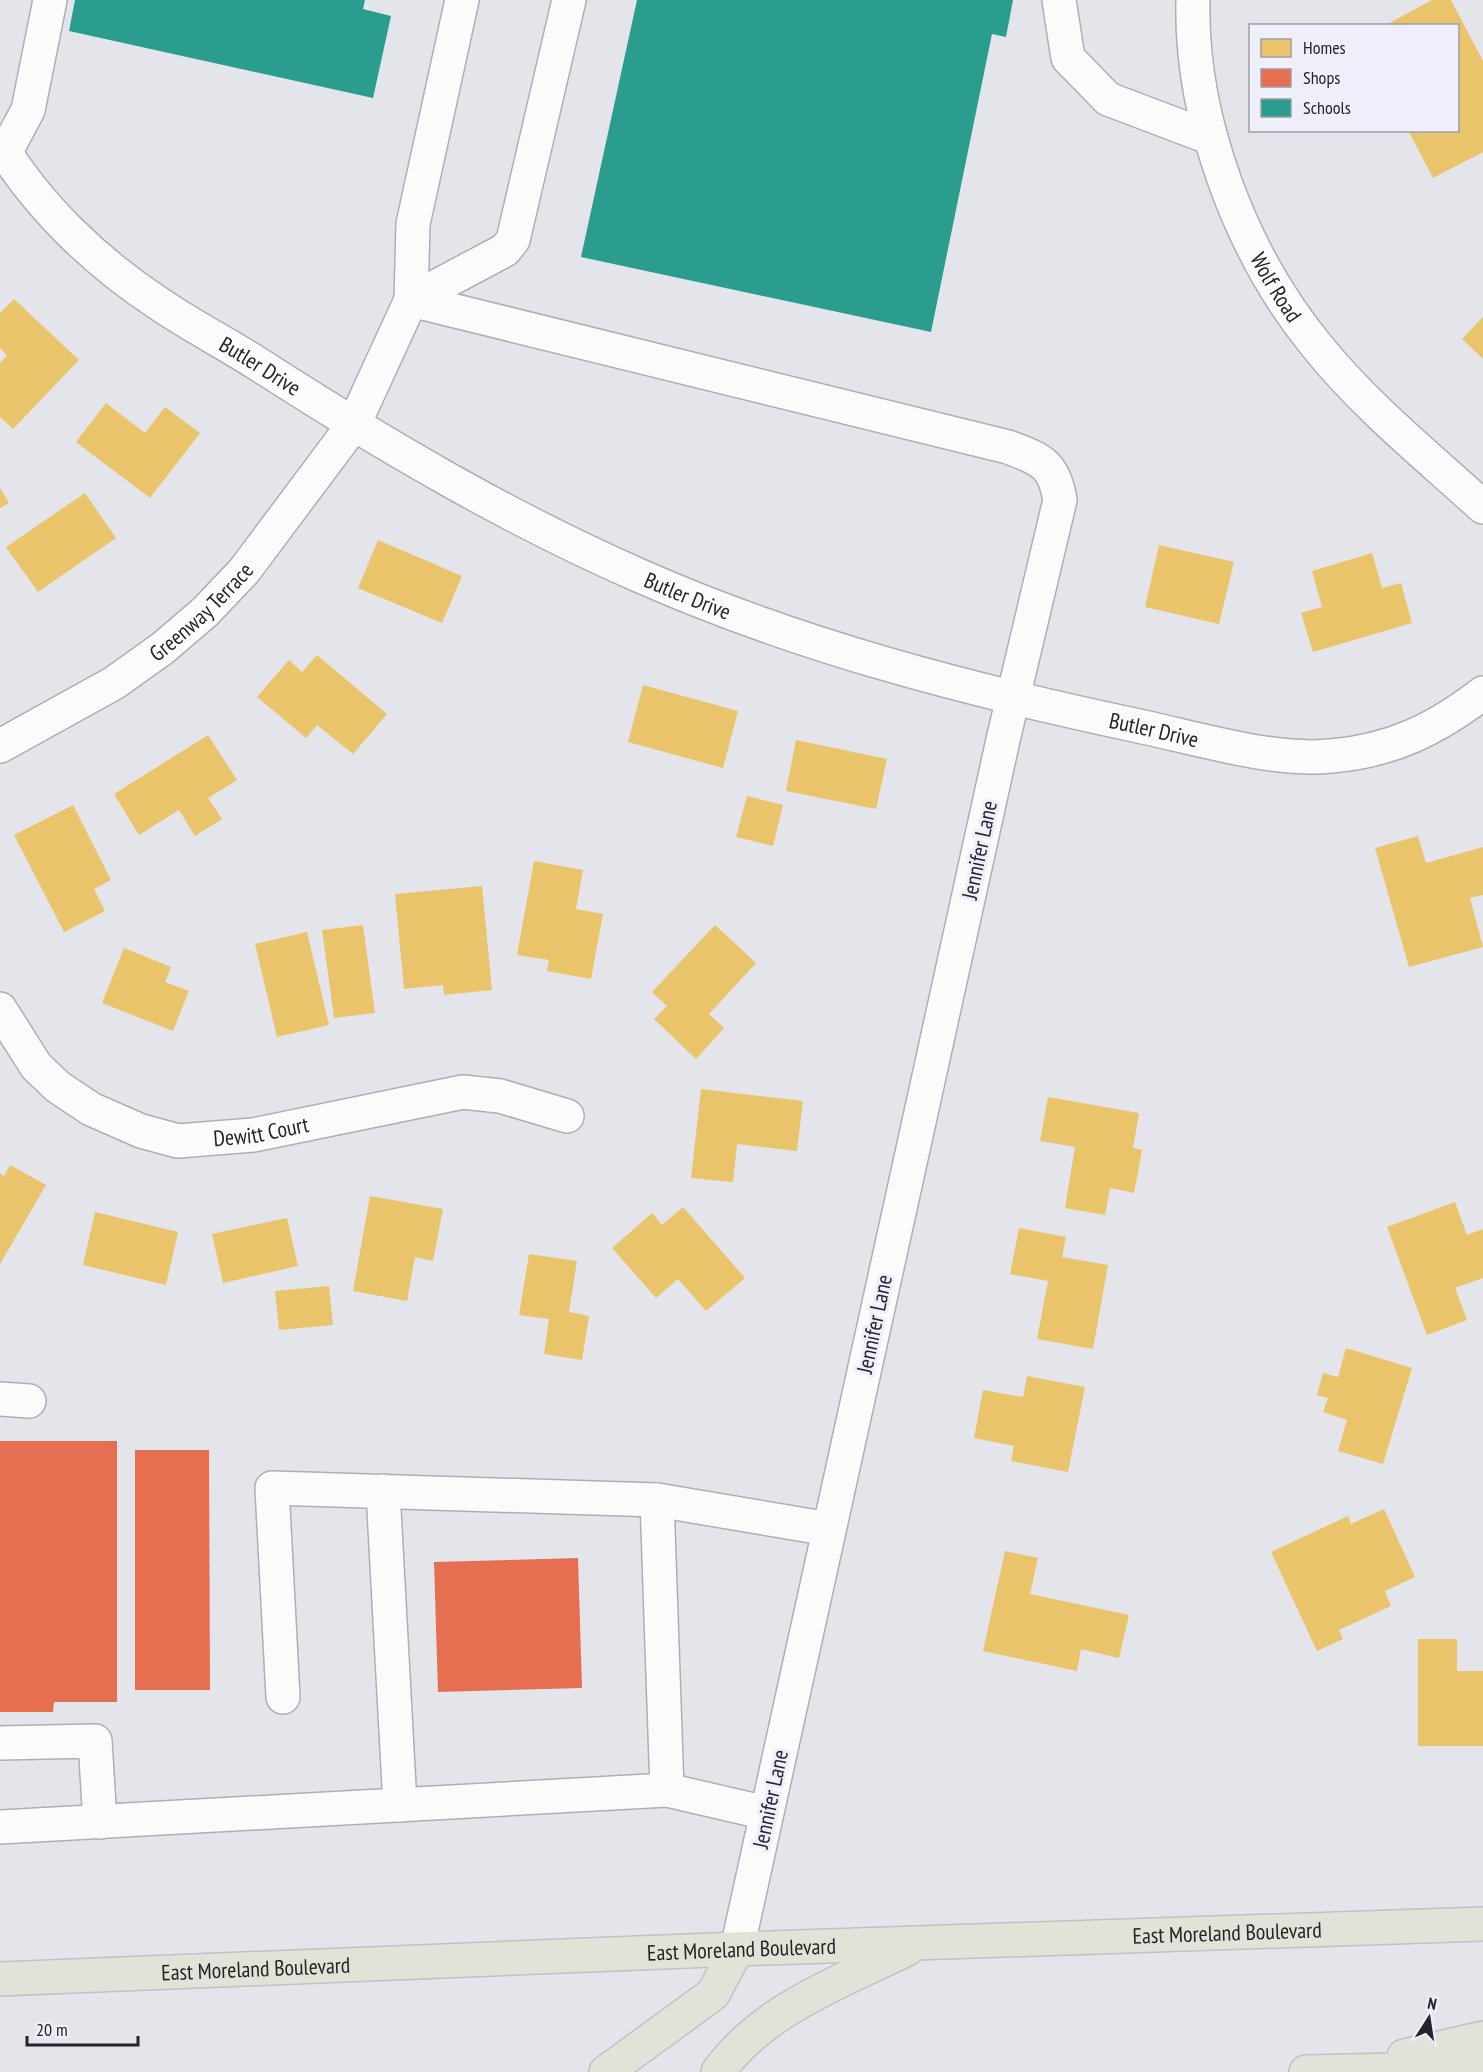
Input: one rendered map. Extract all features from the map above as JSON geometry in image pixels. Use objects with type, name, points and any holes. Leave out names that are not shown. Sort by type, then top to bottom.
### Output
[{"type":"main road","name":"East Moreland Boulevard","points":[[0,1979],[737,1949],[1483,1924]]},
{"type":"main road","points":[[718,2072],[728,2058],[770,2020],[810,1997],[916,1944]]},
{"type":"main road","points":[[606,2072],[713,1994],[737,1949]]},
{"type":"main road","points":[[1321,2071],[1483,2038]]},
{"type":"main road","points":[[1321,2071],[1483,2068]]},
{"type":"street","points":[[3,148],[28,110],[50,0]]},
{"type":"street","points":[[462,0],[413,224],[411,300],[505,250],[513,240],[569,0]]},
{"type":"street","points":[[1059,0],[1068,58],[1108,99],[1211,138]]},
{"type":"street","name":"Wolf Road","points":[[1193,0],[1200,82],[1211,138],[1228,192],[1282,298],[1316,346],[1376,410],[1483,507]]},
{"type":"street","name":"Butler Drive","points":[[3,148],[44,202],[80,242],[157,303],[354,424],[553,535],[639,576],[753,620],[854,655],[1012,699],[1240,747],[1302,757],[1332,756],[1405,741],[1450,718],[1483,693]]},
{"type":"street","name":"Greenway Terrace","points":[[0,746],[114,683],[163,648],[205,612],[267,544],[354,424],[411,300]]},
{"type":"street","name":"Jennifer Lane","points":[[411,300],[1008,447],[1039,459],[1057,479],[1060,500],[1012,699],[737,1949]]},
{"type":"street","name":"Dewitt Court","points":[[0,1009],[36,1066],[58,1088],[91,1109],[141,1131],[178,1141],[253,1135],[463,1092],[500,1096],[567,1116]]},
{"type":"street","points":[[283,1697],[272,1488],[657,1500],[829,1529]]},
{"type":"street","points":[[383,1491],[400,1805]]},
{"type":"street","points":[[657,1500],[667,1791]]},
{"type":"street","points":[[0,1743],[95,1741],[100,1822]]},
{"type":"street","points":[[0,1827],[667,1791],[766,1813]]},
{"type":"building: Homes","points":[[1432,0],[1451,0],[1483,61],[1483,152],[1433,178],[1409,132],[1459,132],[1459,24],[1388,24]]},
{"type":"building: Homes","points":[[14,299],[79,360],[13,429],[0,417],[0,363],[7,355],[0,348],[0,313]]},
{"type":"building: Homes","points":[[1483,317],[1483,359],[1462,339]]},
{"type":"building: Homes","points":[[106,403],[145,433],[165,407],[200,433],[150,498],[76,442]]},
{"type":"building: Homes","points":[[0,488],[9,503],[0,508]]},
{"type":"building: Homes","points":[[85,493],[116,538],[38,592],[6,547]]},
{"type":"building: Homes","points":[[378,540],[462,576],[442,623],[358,588]]},
{"type":"building: Homes","points":[[1159,545],[1234,562],[1219,624],[1145,607]]},
{"type":"building: Homes","points":[[1372,553],[1382,588],[1401,583],[1412,623],[1313,652],[1301,613],[1322,607],[1312,571]]},
{"type":"building: Homes","points":[[317,655],[387,714],[353,754],[317,725],[306,738],[257,697],[289,660],[302,672]]},
{"type":"building: Homes","points":[[643,685],[738,711],[723,768],[628,742]]},
{"type":"building: Homes","points":[[208,735],[237,780],[208,798],[222,819],[195,836],[179,810],[139,835],[114,794]]},
{"type":"building: Homes","points":[[796,740],[887,759],[876,809],[786,791]]},
{"type":"building: Homes","points":[[747,796],[783,805],[773,846],[736,837]]},
{"type":"building: Homes","points":[[73,805],[111,880],[94,889],[105,911],[64,932],[14,835]]},
{"type":"building: Homes","points":[[1418,836],[1426,863],[1483,847],[1483,895],[1470,898],[1483,947],[1409,967],[1375,848]]},
{"type":"building: Homes","points":[[534,861],[583,870],[576,909],[603,914],[591,979],[547,971],[549,960],[517,955]]},
{"type":"building: Homes","points":[[482,886],[492,990],[444,995],[443,985],[404,989],[395,894]]},
{"type":"building: Homes","points":[[363,925],[375,1013],[334,1018],[322,930]]},
{"type":"building: Homes","points":[[715,925],[756,963],[709,1014],[724,1028],[696,1059],[654,1019],[667,1006],[652,992]]},
{"type":"building: Homes","points":[[307,932],[329,1025],[277,1037],[255,944]]},
{"type":"building: Homes","points":[[124,948],[171,967],[165,982],[189,991],[173,1031],[102,1003]]},
{"type":"building: Homes","points":[[701,1089],[803,1101],[797,1151],[737,1144],[733,1182],[691,1178]]},
{"type":"building: Homes","points":[[1048,1097],[1139,1113],[1133,1148],[1142,1150],[1134,1193],[1110,1188],[1105,1215],[1065,1208],[1075,1147],[1040,1141]]},
{"type":"building: Homes","points":[[10,1165],[46,1185],[0,1264],[0,1173],[4,1176]]},
{"type":"building: Homes","points":[[370,1196],[443,1209],[433,1261],[415,1257],[407,1301],[353,1291]]},
{"type":"building: Homes","points":[[1455,1202],[1467,1235],[1483,1229],[1483,1278],[1455,1288],[1467,1320],[1427,1335],[1387,1227]]},
{"type":"building: Homes","points":[[683,1207],[745,1278],[706,1311],[678,1279],[656,1298],[612,1248],[652,1213],[662,1225]]},
{"type":"building: Homes","points":[[95,1212],[178,1232],[166,1285],[83,1265]]},
{"type":"building: Homes","points":[[287,1218],[298,1266],[223,1283],[212,1234]]},
{"type":"building: Homes","points":[[1019,1228],[1066,1237],[1062,1257],[1108,1265],[1093,1349],[1037,1339],[1048,1281],[1010,1274]]},
{"type":"building: Homes","points":[[529,1254],[577,1261],[569,1312],[589,1316],[582,1360],[544,1354],[549,1319],[519,1315]]},
{"type":"building: Homes","points":[[329,1286],[333,1325],[279,1330],[275,1291]]},
{"type":"building: Homes","points":[[1346,1348],[1412,1368],[1383,1464],[1338,1451],[1347,1420],[1323,1412],[1328,1398],[1317,1395],[1323,1373],[1338,1377]]},
{"type":"building: Homes","points":[[1027,1376],[1085,1387],[1068,1472],[1011,1461],[1014,1446],[974,1438],[983,1390],[1023,1397]]},
{"type":"building: Homes","points":[[1384,1509],[1415,1577],[1385,1591],[1391,1606],[1339,1630],[1343,1639],[1317,1651],[1271,1552],[1348,1516],[1351,1524]]},
{"type":"building: Homes","points":[[1005,1551],[1038,1558],[1030,1594],[1129,1615],[1119,1658],[1081,1649],[1077,1671],[983,1651]]},
{"type":"building: Homes","points":[[1418,1639],[1457,1639],[1457,1671],[1483,1671],[1483,1746],[1418,1746]]},
{"type":"building: Shops","points":[[0,1441],[117,1441],[117,1702],[54,1702],[53,1712],[0,1712]]},
{"type":"building: Shops","points":[[135,1450],[209,1450],[210,1690],[135,1690]]},
{"type":"building: Shops","points":[[578,1558],[582,1688],[438,1692],[434,1562]]},
{"type":"building: Schools","points":[[75,0],[365,0],[363,9],[391,16],[373,98],[69,31]]},
{"type":"building: Schools","points":[[637,0],[1013,0],[1006,37],[992,34],[931,332],[581,257]]}]
